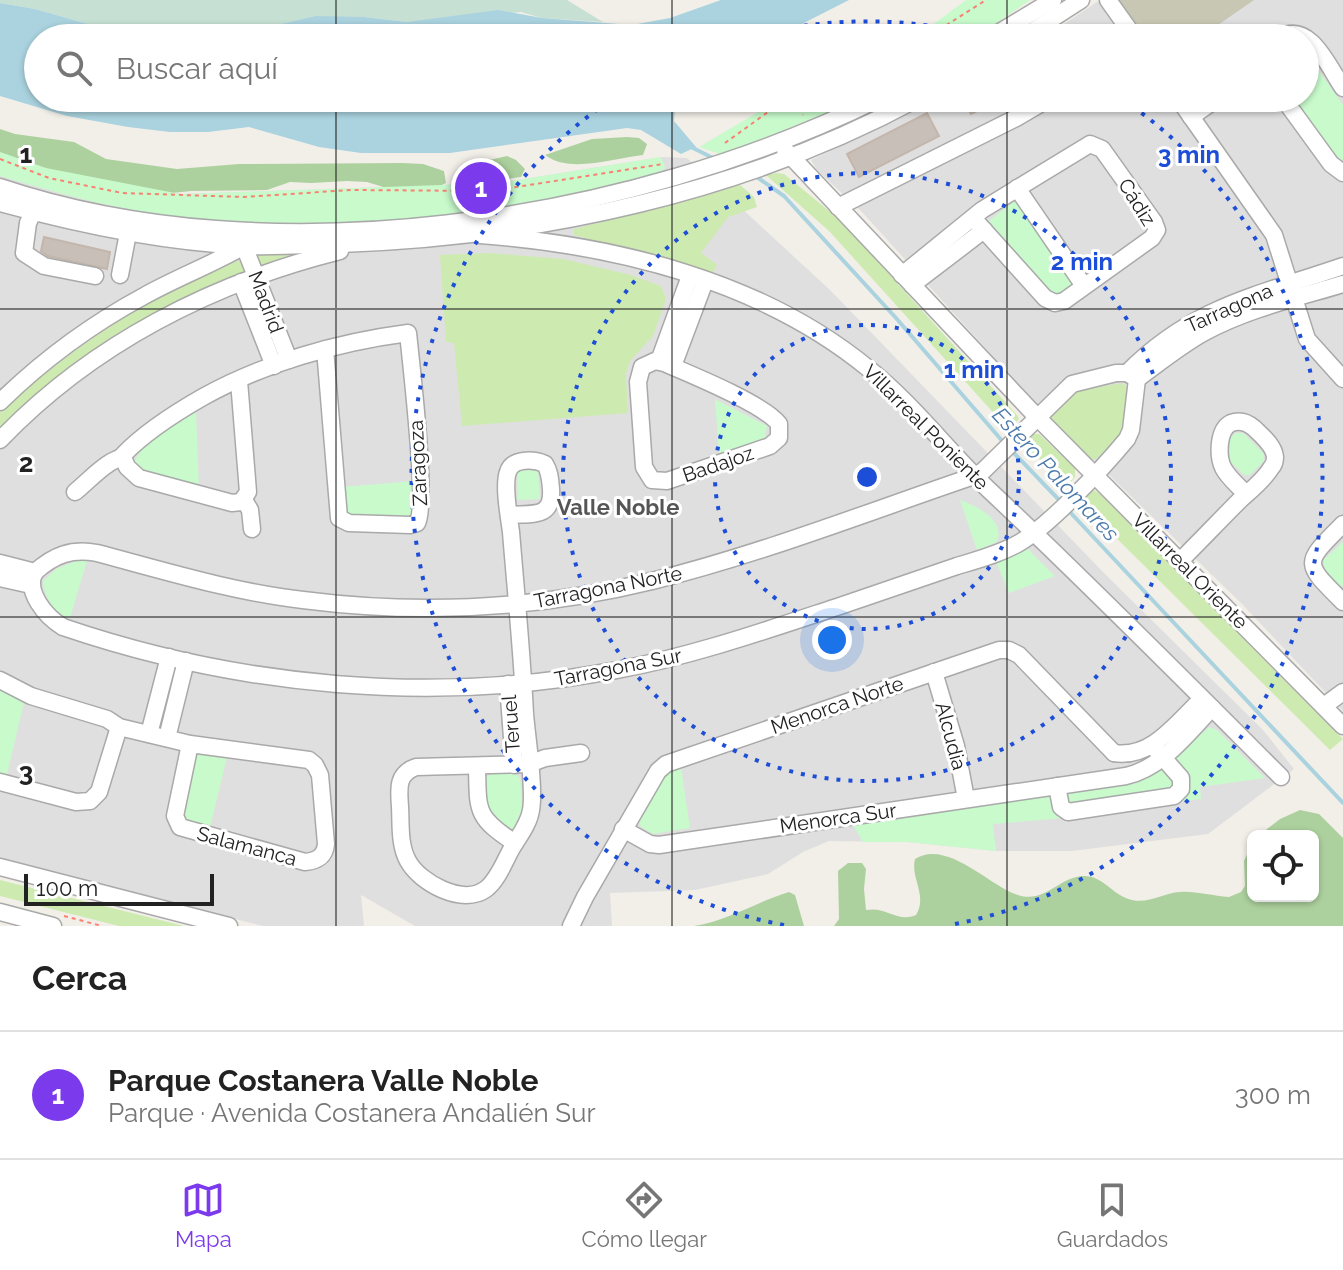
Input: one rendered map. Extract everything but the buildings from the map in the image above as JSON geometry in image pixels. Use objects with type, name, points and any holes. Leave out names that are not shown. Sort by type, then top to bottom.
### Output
[{"type":"street","points":[[1013,24],[1053,0]]},
{"type":"street","points":[[1044,24],[1081,0]]},
{"type":"street","points":[[1108,0],[1125,24]]},
{"type":"street","points":[[1319,54],[1343,88]]},
{"type":"street","points":[[0,187],[36,205],[128,233],[185,240],[475,220],[580,201],[705,169],[778,143],[848,112]]},
{"type":"street","points":[[0,203],[138,219],[245,238],[376,243],[480,235],[605,211],[726,178],[790,156],[890,112]]},
{"type":"street","points":[[838,207],[1026,112]]},
{"type":"street","points":[[1191,112],[1280,249],[1303,331],[1312,346],[1343,379]]},
{"type":"street","points":[[1293,112],[1331,164],[1343,173]]},
{"type":"street","name":"Villarreal Oriente","points":[[778,143],[1093,475],[1343,726]]},
{"type":"street","name":"Cádiz","points":[[907,280],[978,224],[1017,188],[1086,146],[1095,144],[1102,149],[1157,230],[1152,238],[1060,303],[1048,300],[978,224]]},
{"type":"street","points":[[1017,188],[1084,286]]},
{"type":"street","points":[[36,205],[27,228],[24,253],[44,266],[95,276]]},
{"type":"street","points":[[120,275],[128,233]]},
{"type":"street","name":"Villarreal Poniente","points":[[480,235],[579,246],[697,278],[776,310],[850,354],[892,389],[974,476],[1281,777]]},
{"type":"street","points":[[0,402],[53,356],[99,322],[193,271],[245,238]]},
{"type":"street","name":"Madrid","points":[[245,238],[249,279],[281,363]]},
{"type":"street","points":[[185,240],[192,255],[193,271]]},
{"type":"street","points":[[0,440],[61,384],[113,346],[183,307],[249,279],[376,243]]},
{"type":"street","name":"Tarragona","points":[[1132,376],[1152,350],[1190,323],[1243,298],[1343,266]]},
{"type":"street","name":"Badajoz","points":[[666,364],[697,278]]},
{"type":"street","name":"Tarragona","points":[[1132,376],[1203,333],[1243,314],[1343,284]]},
{"type":"street","name":"Zaragoza","points":[[281,363],[325,349],[408,333],[421,496],[421,514],[417,523],[349,523],[339,518],[325,349]]},
{"type":"street","points":[[75,492],[107,464],[123,457],[128,449],[185,408],[218,389],[281,363]]},
{"type":"street","name":"Badajoz","points":[[646,364],[666,364],[773,417],[781,429],[777,441],[667,481],[652,480],[644,467],[638,377],[646,364]]},
{"type":"street","name":"Tarragona Norte","points":[[33,578],[61,554],[87,551],[227,587],[301,600],[402,608],[517,604],[582,596],[684,573],[974,476],[1072,384],[1116,373],[1132,376]]},
{"type":"street","name":"Tarragona Sur","points":[[33,578],[44,610],[63,627],[177,659],[270,676],[338,684],[440,688],[516,683],[617,670],[725,643],[1018,544],[1081,487],[1129,435],[1132,376]]},
{"type":"street","points":[[123,457],[129,470],[144,480],[232,503],[244,500],[248,492],[239,381]]},
{"type":"street","points":[[1181,560],[1246,494]]},
{"type":"street","points":[[244,500],[250,510],[252,529]]},
{"type":"street","name":"Teruel","points":[[509,515],[517,604],[516,683],[521,765],[532,810],[492,883],[483,891],[453,893],[420,875],[407,860],[402,841],[399,790],[404,774],[416,767],[521,765],[581,753]]},
{"type":"street","points":[[1343,524],[1316,550],[1312,565],[1315,574],[1343,602]]},
{"type":"street","points":[[0,563],[33,578]]},
{"type":"street","points":[[0,578],[33,578]]},
{"type":"street","name":"Menorca Norte","points":[[577,922],[585,897],[623,829],[658,771],[672,761],[999,650],[1013,651],[1114,753]]},
{"type":"street","points":[[149,734],[177,659]]},
{"type":"street","points":[[167,738],[177,659]]},
{"type":"street","name":"Alcudia","points":[[934,672],[956,746],[966,799]]},
{"type":"street","name":"Salamanca","points":[[0,680],[20,692],[107,719],[119,727],[190,744],[304,758],[312,762],[320,775],[326,844],[324,854],[316,860],[305,862],[180,827],[176,812],[190,744]]},
{"type":"street","points":[[1324,706],[1343,692]]},
{"type":"street","name":"Menorca Sur","points":[[623,829],[646,842],[659,845],[1144,771],[1158,751],[1207,704]]},
{"type":"street","points":[[0,782],[81,803],[90,801],[99,792],[119,727]]},
{"type":"street","points":[[1057,786],[1060,803],[1068,812],[1169,798],[1179,793],[1182,783],[1179,773],[1158,751],[1114,753],[1108,778]]},
{"type":"street","name":"Teruel","points":[[477,766],[477,800],[481,814],[493,828],[515,843]]},
{"type":"street","points":[[0,867],[229,926]]},
{"type":"street","points":[[0,912],[53,926]]},
{"type":"path","points":[[948,24],[986,0]]},
{"type":"path","points":[[724,145],[768,112]]},
{"type":"path","points":[[0,159],[49,178],[122,193],[230,197],[351,190],[491,191],[671,163]]},
{"type":"shaded area","points":[[0,0],[567,0],[603,22],[542,18],[521,12],[407,22],[364,17],[293,24],[88,24],[0,3]]},
{"type":"shaded area","points":[[1100,0],[1343,0],[1343,711],[1241,603],[1034,402],[811,160],[913,112],[1319,112],[1319,24],[1064,24]]},
{"type":"shaded area","points":[[1116,0],[1254,0],[1219,24],[1132,24]]},
{"type":"shaded area","points":[[0,152],[128,185],[180,194],[499,183],[661,157],[687,158],[830,290],[1105,574],[1263,730],[1294,769],[1208,834],[1072,851],[996,851],[907,842],[829,841],[803,852],[768,874],[695,890],[610,893],[612,926],[415,926],[361,895],[364,926],[263,926],[0,859]]},
{"type":"green space","points":[[966,0],[1030,0],[995,24],[934,24]]},
{"type":"green space","points":[[1319,71],[1343,105],[1343,160],[1337,159],[1304,112],[1319,112]]},
{"type":"green space","points":[[758,112],[828,112],[723,155],[699,147]]},
{"type":"green space","points":[[0,129],[74,142],[106,159],[177,169],[239,164],[423,164],[444,171],[446,183],[416,197],[367,182],[347,181],[290,182],[267,190],[162,194],[110,189],[0,155]]},
{"type":"green space","points":[[639,138],[647,144],[643,155],[579,164],[555,161],[545,155],[592,139]]},
{"type":"green space","points":[[0,152],[46,168],[180,194],[499,183],[661,157],[665,167],[662,172],[640,180],[462,215],[301,224],[165,215],[61,194],[0,176]]},
{"type":"green space","points":[[507,156],[525,169],[521,177],[490,181],[476,173],[481,162]]},
{"type":"green space","points":[[784,174],[839,219],[1017,415],[1019,419],[1009,430],[830,232],[766,175]]},
{"type":"green space","points":[[739,184],[754,197],[757,207],[728,217],[701,253],[717,265],[713,273],[574,235],[574,229],[701,197]]},
{"type":"green space","points":[[1018,201],[1077,283],[1058,295],[1050,291],[989,221]]},
{"type":"green space","points":[[259,253],[294,253],[296,256],[262,267],[257,257]]},
{"type":"green space","points":[[488,253],[563,259],[631,275],[661,286],[666,299],[653,336],[630,361],[626,374],[628,413],[462,426],[454,343],[446,342],[440,255]]},
{"type":"green space","points":[[236,261],[246,268],[243,273],[196,293],[0,431],[0,413],[62,360],[145,305]]},
{"type":"green space","points":[[1121,383],[1129,388],[1121,436],[1096,459],[1087,460],[1051,422],[1052,415],[1075,392]]},
{"type":"green space","points":[[715,399],[767,426],[765,438],[719,454]]},
{"type":"green space","points":[[196,410],[199,490],[146,477],[134,462],[145,443]]},
{"type":"green space","points":[[1235,433],[1243,433],[1264,454],[1264,461],[1250,475],[1244,475],[1229,460],[1230,439]]},
{"type":"green space","points":[[1034,434],[1039,434],[1075,468],[1075,477],[1068,485],[1023,444]]},
{"type":"green space","points":[[538,470],[540,499],[518,500],[517,471]]},
{"type":"green space","points":[[415,481],[418,511],[409,521],[345,515],[341,487]]},
{"type":"green space","points":[[1094,490],[1343,739],[1330,750],[1079,501],[1088,491]]},
{"type":"green space","points":[[960,500],[989,515],[998,527],[997,542],[977,550]]},
{"type":"green space","points":[[1343,542],[1343,586],[1338,585],[1325,569],[1323,560]]},
{"type":"green space","points":[[1028,549],[1055,576],[1009,593],[995,559]]},
{"type":"green space","points":[[76,561],[87,561],[70,618],[59,613],[51,604],[43,581],[56,569]]},
{"type":"green space","points":[[0,688],[24,702],[6,779],[0,777]]},
{"type":"green space","points":[[1209,727],[1217,730],[1265,778],[1200,787],[1201,799],[993,824],[996,851],[907,842],[863,842],[853,825],[1139,782],[1161,770]]},
{"type":"green space","points":[[198,750],[228,753],[209,832],[180,820],[192,757]]},
{"type":"green space","points":[[681,767],[690,828],[653,834],[641,827],[638,820],[666,772]]},
{"type":"green space","points":[[514,773],[520,778],[523,807],[513,829],[508,830],[488,817],[484,778],[492,774]]},
{"type":"green space","points":[[1300,810],[1319,814],[1343,838],[1343,926],[834,926],[839,919],[838,871],[848,863],[862,863],[866,869],[866,910],[880,910],[903,917],[916,915],[920,894],[915,859],[927,854],[953,859],[1004,889],[1025,897],[1043,894],[1067,880],[1084,876],[1097,879],[1125,898],[1138,901],[1180,892],[1229,897],[1241,892],[1245,886],[1244,861],[1247,854],[1247,902],[1319,902],[1319,830],[1266,830]]},
{"type":"green space","points":[[0,880],[184,926],[119,926],[0,896]]},
{"type":"green space","points":[[789,892],[795,895],[804,926],[694,926],[719,920]]},
{"type":"water","points":[[721,0],[849,0],[802,24],[637,24],[670,18]]},
{"type":"water","points":[[0,3],[88,24],[24,24],[24,103],[0,96]]},
{"type":"water","points":[[498,10],[542,18],[619,24],[282,24],[316,16],[407,22]]},
{"type":"water","points":[[54,112],[675,112],[674,121],[696,147],[681,154],[641,130],[627,128],[450,153],[361,153],[319,147],[249,127],[208,132],[170,132]]},
{"type":"waterway","name":"Estero Palomares","points":[[689,146],[713,158]]},
{"type":"waterway","name":"Estero Palomares","points":[[754,175],[784,196],[896,318],[1004,443]]},
{"type":"waterway","name":"Estero Palomares","points":[[1010,449],[1062,503]]},
{"type":"waterway","name":"Estero Palomares","points":[[1068,510],[1343,803]]},
{"type":"place","name":"Parque Costanera Valle Noble","points":[[481,188]]},
{"type":"district","name":"Valle Noble","points":[[618,507]]}]
